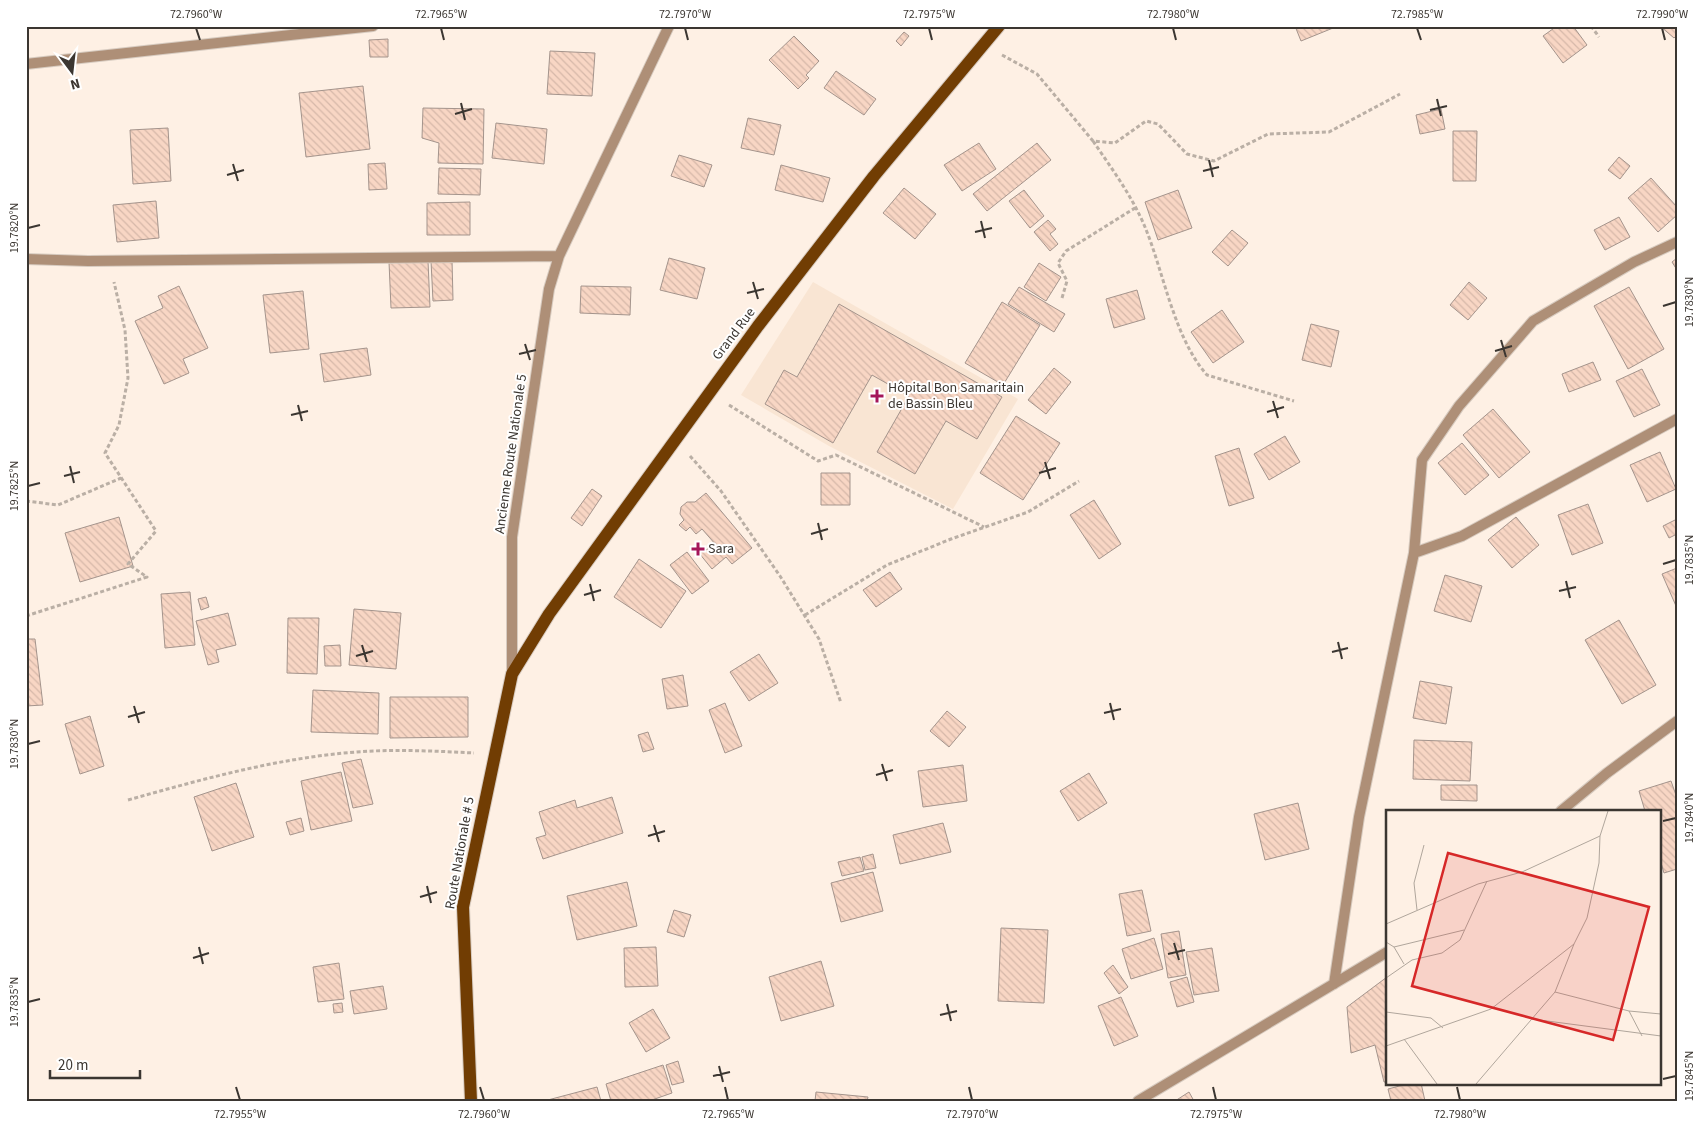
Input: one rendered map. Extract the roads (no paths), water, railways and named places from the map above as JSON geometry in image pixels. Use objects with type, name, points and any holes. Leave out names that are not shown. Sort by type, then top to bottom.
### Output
[{"type":"main road","name":"Grand Rue","points":[[512,674],[549,614],[709,392],[874,176],[999,26]]},
{"type":"main road","name":"Route Nationale # 5","points":[[471,1101],[463,907],[512,674]]},
{"type":"street","points":[[26,64],[373,26]]},
{"type":"street","name":"Ancienne Route Nationale 5","points":[[512,674],[512,537],[549,289],[560,256],[669,26]]},
{"type":"street","points":[[1334,984],[1359,817],[1414,553],[1422,460],[1484,375],[1533,321],[1634,262],[1677,242]]},
{"type":"street","points":[[26,260],[104,261],[560,256]]},
{"type":"street","points":[[1414,553],[1462,536],[1677,419]]},
{"type":"street","points":[[1562,810],[1677,721]]},
{"type":"street","points":[[1138,1101],[1386,953]]},
{"type":"place","name":"Hôpital Bon Samaritain de Bassin Bleu","points":[[877,396]]},
{"type":"place","name":"Sara","points":[[698,549]]}]
